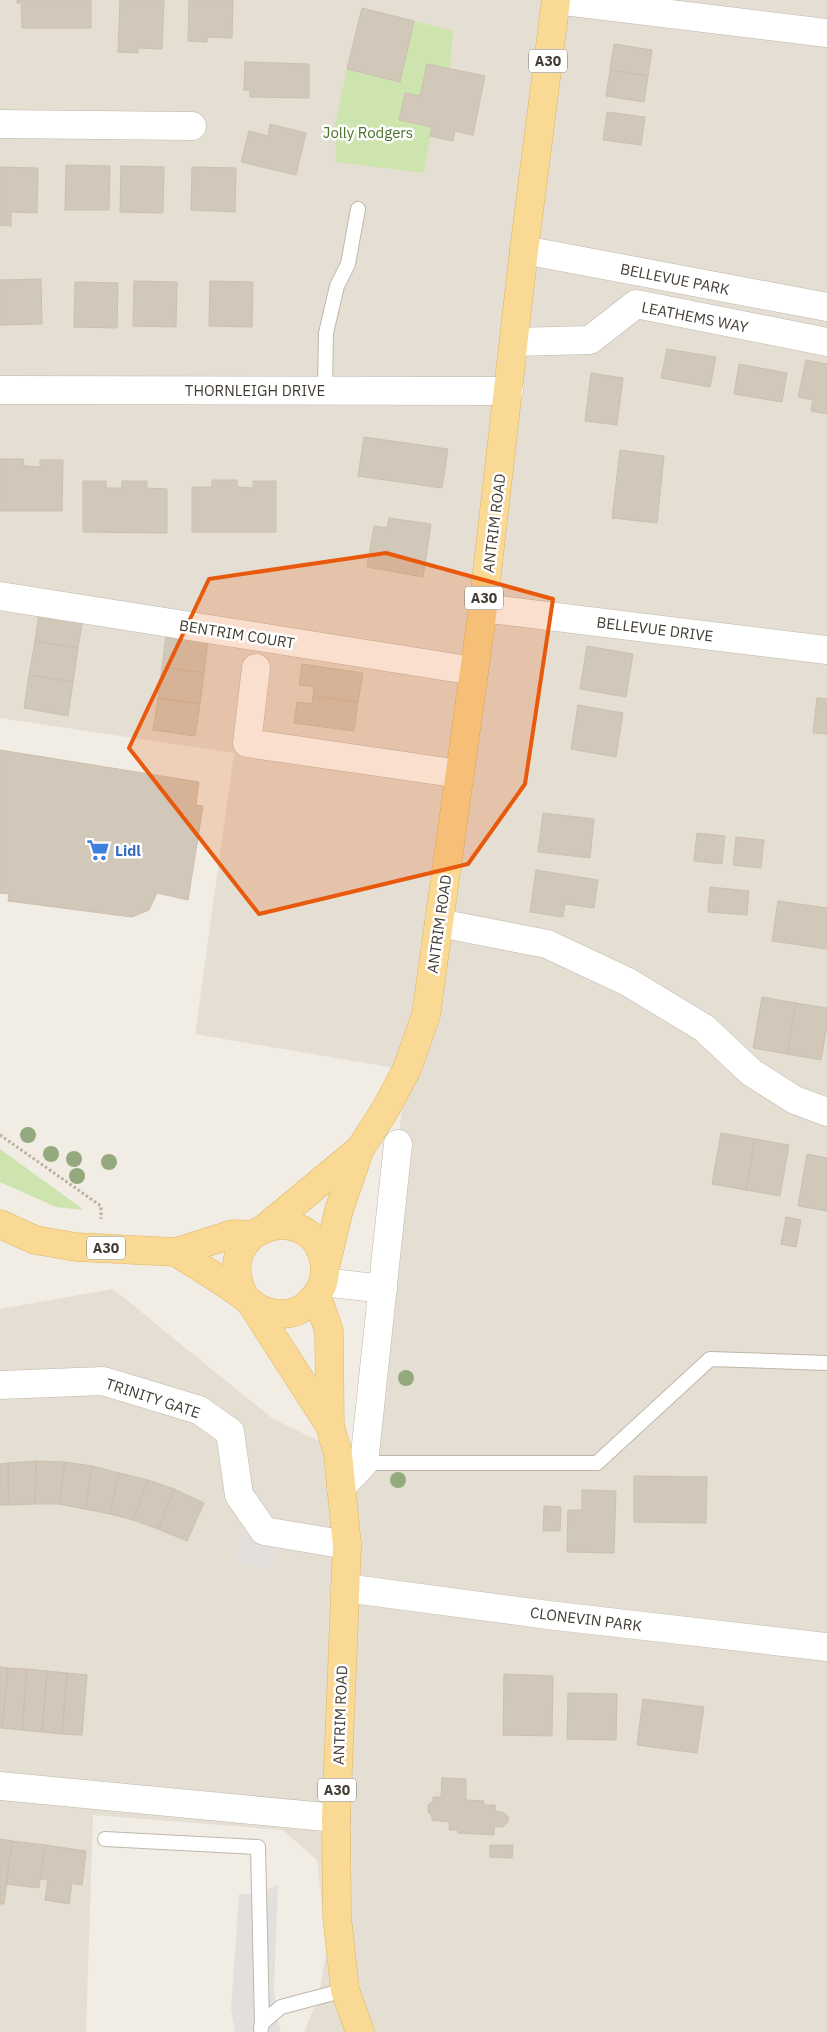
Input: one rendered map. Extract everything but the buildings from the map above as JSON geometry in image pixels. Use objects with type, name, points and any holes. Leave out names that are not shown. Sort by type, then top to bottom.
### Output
[{"type":"main road","name":"ANTRIM ROAD","points":[[360,2032],[345,1990],[336,1917],[336,1818],[347,1545],[338,1454],[330,1426],[329,1331],[322,1282],[338,1210],[360,1149],[385,1110],[406,1069],[422,1024],[439,923],[483,608],[524,250],[556,0]]},
{"type":"main road","name":"ANTRIM ROAD","points":[[258,1231],[360,1149]]},
{"type":"main road","name":"A30","points":[[0,1224],[36,1240],[76,1247],[176,1252],[233,1234],[258,1231],[278,1225],[292,1226],[304,1232],[319,1247],[322,1282],[306,1306],[292,1313],[272,1313],[249,1301],[176,1252]]},
{"type":"main road","name":"A30","points":[[249,1301],[238,1284],[236,1264],[243,1245],[258,1231]]},
{"type":"main road","name":"A30","points":[[0,1247],[36,1240]]},
{"type":"main road","name":"ANTRIM ROAD","points":[[249,1301],[330,1426]]},
{"type":"street","points":[[556,0],[827,33]]},
{"type":"street","points":[[0,124],[192,126]]},
{"type":"street","name":"BELLEVUE PARK","points":[[524,250],[827,308]]},
{"type":"street","name":"LEATHEMS WAY","points":[[514,342],[590,340],[636,304],[827,342]]},
{"type":"street","name":"THORNLEIGH DRIVE","points":[[0,390],[509,391]]},
{"type":"street","name":"BENTRIM COURT","points":[[0,596],[474,671]]},
{"type":"street","name":"BELLEVUE DRIVE","points":[[483,608],[827,650]]},
{"type":"street","name":"BENTRIM COURT","points":[[256,668],[247,743],[460,774]]},
{"type":"street","points":[[439,923],[546,944],[628,982],[704,1028],[752,1074],[795,1100],[827,1112]]},
{"type":"street","points":[[341,1486],[364,1462],[398,1144]]},
{"type":"street","points":[[322,1282],[383,1289]]},
{"type":"street","name":"TRINITY GATE","points":[[0,1385],[103,1381],[199,1410],[230,1432],[239,1495],[264,1531],[347,1545]]},
{"type":"street","name":"CLONEVIN PARK","points":[[345,1588],[548,1615],[827,1647]]},
{"type":"street","points":[[0,1786],[336,1818]]},
{"type":"lane","points":[[325,390],[326,333],[336,286],[348,264],[358,209]]},
{"type":"lane","points":[[364,1462],[597,1463],[710,1359],[827,1363]]},
{"type":"lane","points":[[104,1839],[258,1847],[261,2027]]},
{"type":"lane","points":[[261,2027],[281,2007],[345,1990]]},
{"type":"path","points":[[0,1135],[101,1206]]},
{"type":"highlighted area","points":[[386,553],[553,599],[525,784],[468,864],[259,914],[129,748],[209,579]]},
{"type":"shaded area","points":[[0,0],[827,0],[827,2032],[304,2032],[318,2000],[327,1948],[317,1860],[283,1830],[93,1815],[86,2032],[0,2032],[0,1309],[113,1289],[273,1419],[364,1462],[406,1070],[195,1034],[234,753],[0,718]]},
{"type":"shaded area","points":[[248,1508],[283,1535],[272,1570],[235,1561]]},
{"type":"shaded area","points":[[278,1885],[274,1986],[276,2011],[281,2032],[235,2032],[231,2009],[239,1894],[259,1893]]},
{"type":"green space","name":"Jolly Rodgers","points":[[414,21],[453,31],[450,69],[427,64],[420,96],[405,93],[399,120],[432,127],[424,173],[336,162],[335,124],[347,69],[399,81]]},
{"type":"green space","points":[[0,1149],[84,1210],[56,1207],[0,1182]]},
{"type":"place","name":"Lidl","points":[[98,850]]}]
